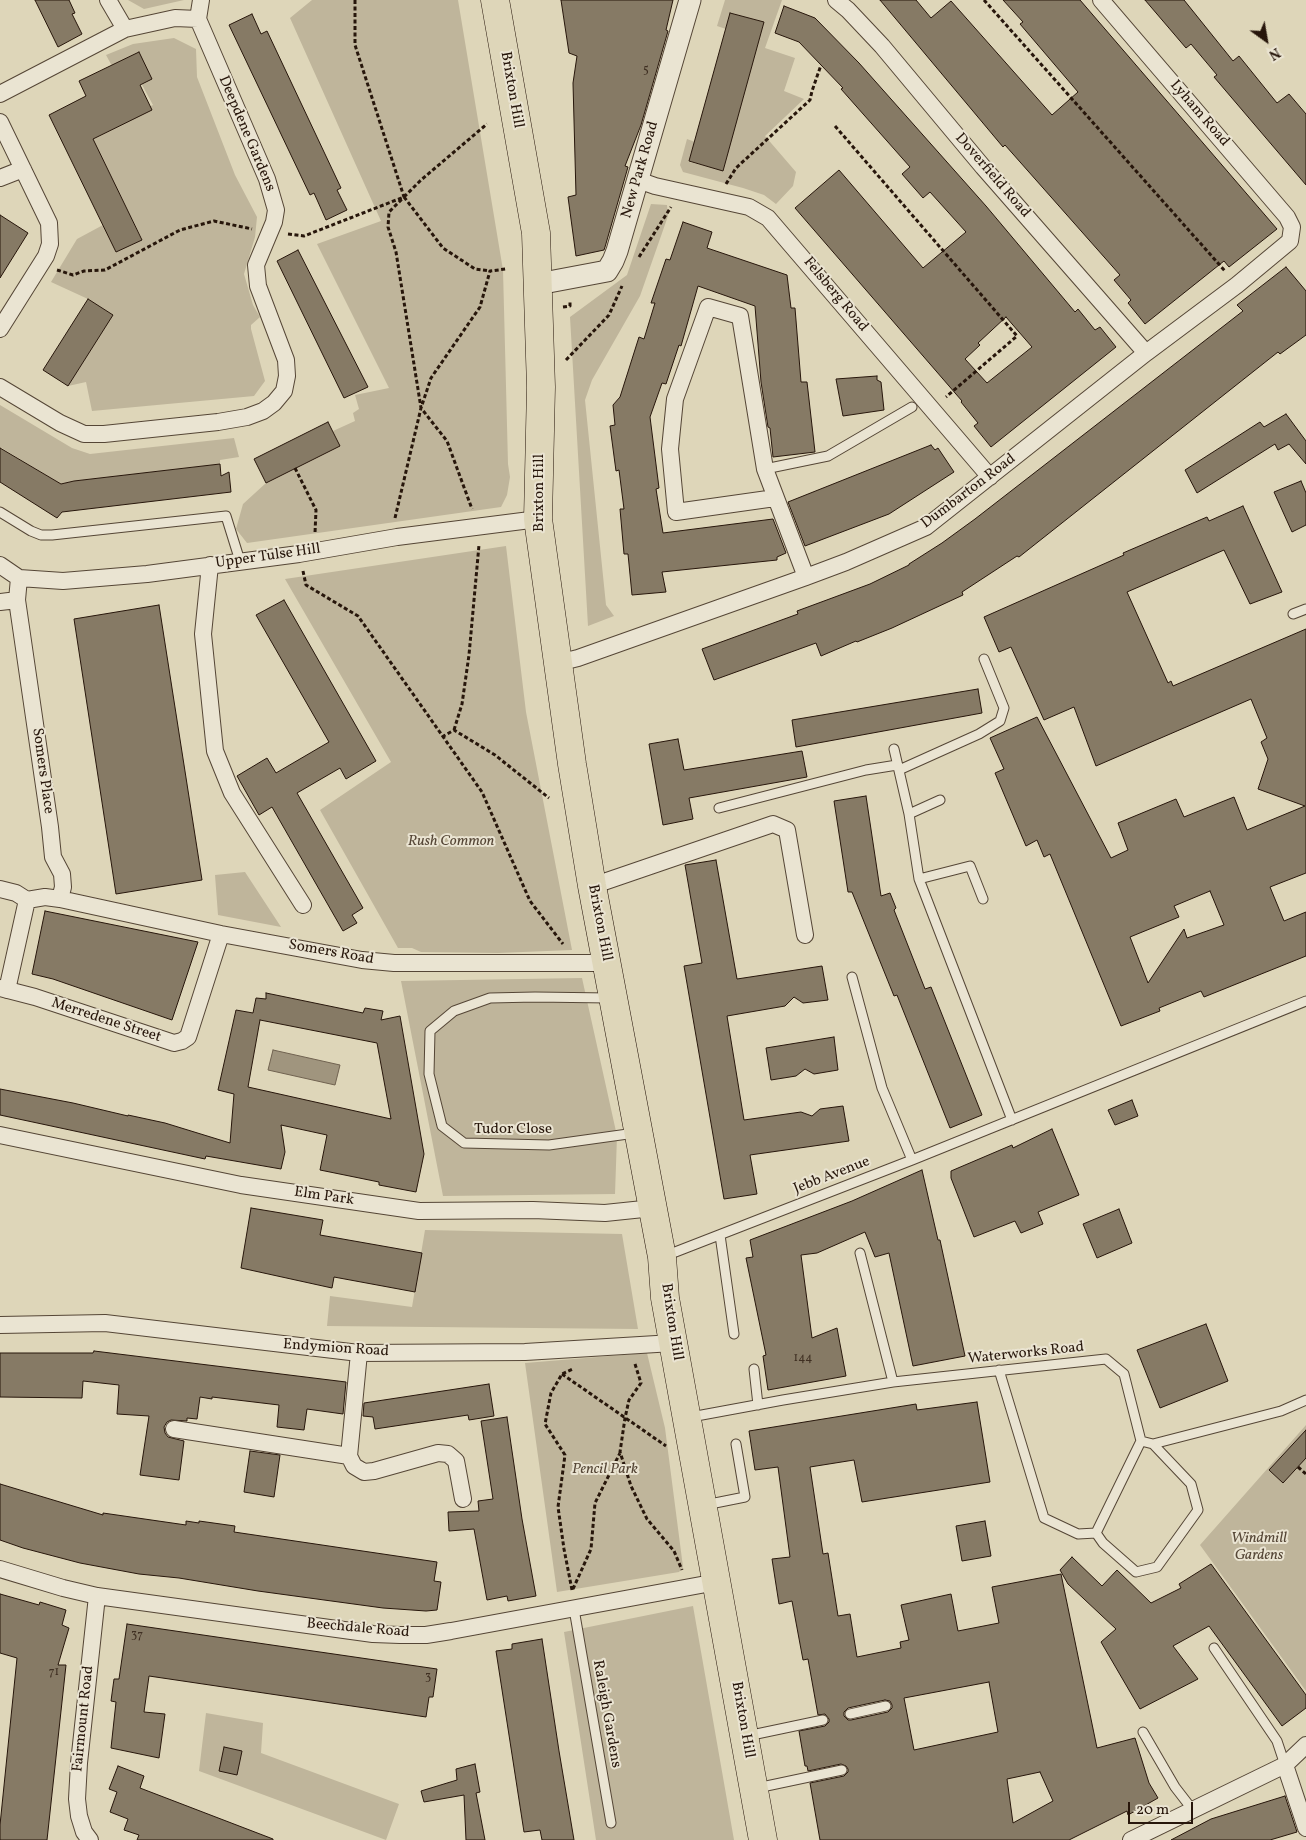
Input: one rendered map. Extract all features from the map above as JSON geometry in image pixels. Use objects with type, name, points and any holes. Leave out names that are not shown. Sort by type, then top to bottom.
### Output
[{"type":"highway","name":"Brixton Hill","points":[[495,0],[536,233],[541,387],[538,519],[572,764],[592,886],[662,1257],[665,1298],[703,1506],[705,1584],[745,1737],[763,1840]]},
{"type":"street","points":[[108,0],[125,29]]},
{"type":"street","points":[[0,94],[125,29],[175,18],[198,19],[202,0]]},
{"type":"street","name":"New Park Road","points":[[538,284],[607,271],[617,251],[690,0]]},
{"type":"street","name":"Doverfield Road","points":[[836,0],[882,46],[983,167],[1146,353]]},
{"type":"street","name":"Lyham Road","points":[[1101,0],[1287,217],[1292,231]]},
{"type":"street","name":"Deepdene Gardens","points":[[0,387],[84,434],[104,434],[218,422],[247,417],[263,411],[274,403],[284,391],[287,376],[286,360],[258,286],[256,265],[274,222],[276,210],[267,179],[198,19]]},
{"type":"street","points":[[0,122],[49,223],[50,244],[46,256],[0,329]]},
{"type":"street","points":[[0,178],[24,169]]},
{"type":"street","name":"Felsberg Road","points":[[638,180],[655,186],[749,207],[768,218],[990,477]]},
{"type":"street","name":"Dumbarton Road","points":[[558,663],[603,649],[806,577],[846,562],[926,527],[1146,353],[1237,285],[1290,241],[1292,231]]},
{"type":"street","points":[[775,498],[676,512],[670,448],[675,399],[708,308],[740,316],[766,469],[775,498],[806,577]]},
{"type":"street","name":"Upper Tulse Hill","points":[[19,578],[63,581],[147,574],[299,554],[416,534],[538,519]]},
{"type":"street","points":[[0,565],[19,578]]},
{"type":"street","points":[[210,565],[203,634],[215,751],[232,793],[303,905]]},
{"type":"street","name":"Somers Place","points":[[19,578],[17,600],[50,827],[52,857],[62,874],[63,887],[60,899]]},
{"type":"street","points":[[0,602],[17,600]]},
{"type":"street","points":[[592,886],[773,824],[787,830],[805,935]]},
{"type":"street","points":[[0,889],[16,893],[27,900],[45,897],[60,899]]},
{"type":"street","name":"Somers Road","points":[[60,899],[221,934],[362,960],[394,963],[608,963]]},
{"type":"street","points":[[3,989],[27,900]]},
{"type":"street","name":"Merredene Street","points":[[3,989],[35,997],[174,1043],[182,1042],[188,1036],[221,934]]},
{"type":"street","name":"Elm Park","points":[[0,1135],[241,1185],[420,1211],[532,1210],[604,1214],[653,1208]]},
{"type":"street","name":"Endymion Road","points":[[0,1325],[105,1323],[360,1353],[525,1352],[674,1343]]},
{"type":"street","points":[[360,1353],[349,1456],[354,1466],[364,1472],[374,1471],[438,1453],[448,1454],[456,1461],[463,1498]]},
{"type":"street","points":[[174,1429],[349,1456]]},
{"type":"street","name":"Beechdale Road","points":[[0,1569],[48,1584],[97,1596],[363,1633],[400,1635],[426,1635],[451,1631],[705,1584]]},
{"type":"street","name":"Fairmount Road","points":[[90,1840],[84,1832],[79,1816],[77,1799],[79,1763],[97,1596]]},
{"type":"street","points":[[1131,1840],[1285,1765],[1306,1745]]},
{"type":"street","points":[[1285,1765],[1306,1828]]},
{"type":"lane","points":[[766,469],[828,456],[912,406]]},
{"type":"lane","points":[[0,512],[31,531],[52,535],[226,516],[240,561]]},
{"type":"lane","points":[[1293,614],[1306,609]]},
{"type":"lane","points":[[720,808],[866,770],[898,767],[979,734],[1000,721],[1004,708],[984,659]]},
{"type":"lane","points":[[894,750],[909,814],[919,879],[1012,1120]]},
{"type":"lane","points":[[909,814],[940,800]]},
{"type":"lane","points":[[919,879],[970,866],[983,899]]},
{"type":"lane","points":[[852,977],[882,1088],[912,1160]]},
{"type":"lane","name":"Tudor Close","points":[[613,999],[490,998],[454,1012],[430,1031],[429,1074],[442,1126],[464,1143],[549,1145],[638,1133]]},
{"type":"lane","name":"Jebb Avenue","points":[[662,1257],[912,1160],[1306,1001]]},
{"type":"lane","points":[[720,1235],[734,1334]]},
{"type":"lane","points":[[860,1253],[893,1382]]},
{"type":"lane","name":"Waterworks Road","points":[[687,1418],[893,1382],[1106,1359],[1124,1374],[1141,1441]]},
{"type":"lane","points":[[754,1369],[758,1405]]},
{"type":"lane","points":[[998,1370],[1044,1518],[1078,1534],[1096,1533]]},
{"type":"lane","points":[[1096,1533],[1141,1441],[1153,1444],[1281,1411],[1306,1400]]},
{"type":"lane","points":[[703,1506],[745,1498],[736,1444]]},
{"type":"lane","points":[[1096,1533],[1103,1543],[1136,1572],[1157,1567],[1198,1510],[1191,1484],[1153,1444]]},
{"type":"lane","name":"Raleigh Gardens","points":[[574,1609],[611,1823]]},
{"type":"lane","points":[[1214,1648],[1277,1741],[1285,1765]]},
{"type":"lane","points":[[850,1714],[886,1706]]},
{"type":"lane","points":[[745,1737],[823,1720]]},
{"type":"lane","points":[[1143,1732],[1175,1787],[1192,1809]]},
{"type":"lane","points":[[754,1789],[842,1770]]},
{"type":"path","points":[[355,0],[355,45],[404,197]]},
{"type":"path","points":[[984,0],[1237,285]]},
{"type":"path","points":[[724,186],[736,168],[810,100],[821,65]]},
{"type":"path","points":[[474,515],[447,441],[421,408],[396,252],[388,227],[389,212],[421,180],[487,124]]},
{"type":"path","points":[[835,126],[1017,336],[932,409]]},
{"type":"path","points":[[394,526],[421,408],[432,378],[480,306],[490,271],[506,269]]},
{"type":"path","points":[[562,307],[570,306],[570,299]]},
{"type":"path","points":[[296,468],[316,510],[315,536]]},
{"type":"path","points":[[442,737],[454,730],[462,704],[469,655],[479,544]]},
{"type":"path","points":[[302,568],[306,585],[358,616],[482,792],[530,901],[568,952]]},
{"type":"path","points":[[454,730],[496,755],[549,798]]},
{"type":"path","points":[[572,1590],[591,1549],[595,1503],[620,1452],[629,1400],[641,1383],[633,1359],[633,1346]]},
{"type":"path","points":[[579,1366],[562,1374],[551,1393],[545,1424],[565,1455],[558,1507],[572,1590],[592,1606]]},
{"type":"path","points":[[562,1374],[666,1446]]},
{"type":"path","points":[[620,1452],[630,1486],[647,1519],[674,1551],[682,1570],[705,1584]]},
{"type":"path","points":[[1298,1468],[1306,1474]]},
{"type":"green space","points":[[128,0],[184,0],[144,9]]},
{"type":"green space","points":[[312,0],[458,0],[503,270],[508,464],[510,477],[507,495],[501,507],[247,543],[236,529],[243,504],[266,483],[340,446],[333,431],[355,421],[353,413],[359,409],[355,395],[389,388],[317,244],[381,221],[290,18]]},
{"type":"green space","points":[[725,0],[782,0],[765,48],[795,58],[784,91],[804,99],[765,136],[796,172],[793,186],[776,204],[764,195],[683,172],[680,165],[687,139],[695,142],[689,162],[723,170],[764,22],[730,13],[726,29],[717,26]]},
{"type":"green space","points":[[174,38],[196,49],[197,77],[235,175],[257,217],[255,237],[244,274],[253,305],[260,317],[251,325],[251,329],[265,381],[254,396],[92,411],[86,382],[68,386],[113,315],[88,299],[51,282],[77,239],[103,225],[116,252],[142,239],[91,136],[153,105],[134,70],[118,77],[106,55],[133,44]]},
{"type":"green space","points":[[651,204],[667,205],[668,216],[640,296],[592,380],[585,400],[606,605],[614,616],[588,626],[570,317],[627,275]]},
{"type":"green space","points":[[0,405],[72,448],[90,454],[234,438],[239,457],[220,460],[220,464],[61,484],[0,447]]},
{"type":"green space","name":"Rush Common","points":[[506,546],[526,712],[572,950],[498,953],[421,952],[412,948],[398,948],[320,810],[391,762],[285,579]]},
{"type":"green space","points":[[245,872],[281,927],[218,915],[215,875]]},
{"type":"green space","points":[[582,978],[617,1136],[615,1194],[443,1196],[401,981]]},
{"type":"green space","points":[[425,1230],[622,1234],[638,1329],[327,1326],[330,1296],[412,1307]]},
{"type":"green space","name":"Pencil Park","points":[[647,1353],[665,1428],[683,1567],[679,1572],[557,1592],[525,1363]]},
{"type":"green space","name":"Windmill Gardens","points":[[1306,1425],[1306,1691],[1200,1545]]},
{"type":"green space","points":[[693,1606],[734,1840],[596,1840],[564,1632]]},
{"type":"green space","points":[[206,1713],[263,1723],[261,1753],[399,1804],[386,1840],[199,1771]]},
{"type":"shaded area","points":[[273,1050],[340,1065],[335,1085],[268,1070]]},
{"type":"building","points":[[35,0],[69,0],[75,13],[72,14],[82,34],[58,47]]},
{"type":"building","points":[[561,0],[673,0],[666,30],[668,31],[641,125],[625,166],[628,167],[604,250],[576,256],[568,197],[576,195],[573,83],[577,56],[569,53]]},
{"type":"building","points":[[880,0],[916,0],[931,18],[951,1],[1052,115],[1078,92],[1020,24],[1023,22],[1003,0],[1080,0],[1277,229],[1229,267],[1224,261],[1145,324],[1128,303],[1131,300],[1114,280],[1120,275],[1005,145],[1003,147]]},
{"type":"building","points":[[1145,0],[1184,0],[1233,61],[1239,56],[1277,103],[1289,94],[1306,114],[1306,185],[1214,77],[1217,75],[1191,44],[1186,48]]},
{"type":"building","points":[[784,6],[815,18],[859,63],[986,206],[1075,312],[1078,309],[1095,330],[1100,327],[1116,347],[991,447],[974,426],[978,423],[962,401],[795,208],[839,170],[923,268],[966,232],[930,192],[923,198],[902,174],[910,167],[841,89],[843,88],[799,42],[775,33]],"holes":[[[1006,317],[1032,347],[987,383],[965,359],[980,345],[978,343]]]},
{"type":"building","points":[[730,13],[764,22],[723,171],[689,161]]},
{"type":"building","points":[[252,14],[261,34],[267,31],[341,188],[337,190],[347,210],[326,220],[314,193],[310,195],[229,25]]},
{"type":"building","points":[[139,52],[152,79],[140,85],[152,110],[93,139],[142,240],[116,252],[49,115],[86,96],[79,81]]},
{"type":"building","points":[[0,215],[28,233],[0,278]]},
{"type":"building","points":[[683,222],[712,232],[707,248],[787,275],[791,308],[795,308],[801,382],[807,382],[815,452],[773,457],[770,428],[768,427],[761,382],[755,306],[698,286],[681,346],[679,345],[666,384],[662,383],[650,417],[659,488],[656,489],[663,533],[773,519],[786,553],[777,557],[777,560],[662,572],[666,592],[632,595],[628,554],[624,554],[620,509],[624,509],[619,470],[616,471],[610,426],[615,425],[613,405],[620,397],[639,337],[644,339],[655,303],[651,303],[666,259],[670,260]]},
{"type":"building","points":[[298,250],[368,387],[344,398],[277,261]]},
{"type":"building","points":[[1286,267],[1306,291],[1306,335],[1280,354],[1278,352],[1019,557],[1017,556],[962,592],[963,595],[892,628],[821,656],[816,643],[714,680],[702,649],[798,614],[797,611],[870,584],[909,565],[975,519],[1243,311],[1237,305]]},
{"type":"building","points":[[88,299],[113,315],[68,386],[43,370]]},
{"type":"building","points":[[877,376],[877,380],[881,382],[884,410],[843,416],[836,379]]},
{"type":"building","points":[[1286,414],[1306,441],[1306,464],[1289,444],[1278,450],[1275,444],[1197,493],[1185,470],[1260,422],[1264,427]]},
{"type":"building","points":[[328,422],[340,446],[266,483],[254,459]]},
{"type":"building","points":[[931,445],[935,450],[938,448],[954,472],[889,514],[805,546],[788,502]]},
{"type":"building","points":[[0,448],[61,484],[220,464],[221,476],[229,472],[231,492],[62,512],[57,518],[0,482]]},
{"type":"building","points":[[1301,481],[1306,493],[1306,525],[1292,532],[1274,492]]},
{"type":"building","points":[[1243,506],[1282,592],[1250,604],[1224,550],[1127,592],[1168,683],[1171,681],[1173,686],[1306,629],[1306,873],[1270,887],[1284,921],[1306,912],[1306,956],[1204,997],[1201,991],[1159,1008],[1160,1011],[1121,1026],[1050,854],[1044,857],[1037,840],[1026,846],[995,773],[1004,769],[990,738],[1037,717],[1111,858],[1128,850],[1118,823],[1176,799],[1184,817],[1234,797],[1247,830],[1305,806],[1258,789],[1268,759],[1261,742],[1267,738],[1251,699],[1096,766],[1074,707],[1044,720],[1011,647],[999,652],[984,617],[1124,555],[1123,553],[1207,517],[1209,521]],"holes":[[[1210,891],[1224,925],[1187,938],[1184,929],[1148,983],[1130,937],[1179,917],[1174,906]]]},
{"type":"building","points":[[284,600],[376,761],[346,779],[340,768],[297,793],[363,908],[352,915],[357,923],[343,931],[272,807],[259,815],[237,776],[267,758],[276,773],[329,742],[256,615]]},
{"type":"building","points":[[159,605],[202,880],[116,894],[74,619]]},
{"type":"building","points":[[978,689],[982,713],[796,747],[792,720]]},
{"type":"building","points":[[678,739],[684,770],[802,751],[807,777],[689,798],[693,819],[663,825],[649,744]]},
{"type":"building","points":[[866,796],[881,896],[890,893],[896,908],[894,910],[925,989],[931,987],[982,1115],[950,1128],[897,995],[894,996],[852,892],[848,892],[834,801]]},
{"type":"building","points":[[716,860],[737,979],[822,966],[828,1000],[803,1003],[794,997],[785,1006],[727,1016],[744,1120],[801,1112],[812,1116],[820,1109],[843,1106],[849,1141],[750,1155],[757,1194],[724,1199],[684,966],[702,963],[685,865]]},
{"type":"building","points":[[45,911],[198,942],[172,1020],[53,979],[32,974]]},
{"type":"building","points":[[266,993],[363,1013],[365,1008],[383,1011],[381,1020],[400,1016],[424,1154],[416,1192],[320,1170],[327,1135],[281,1125],[285,1152],[281,1169],[206,1156],[205,1159],[0,1115],[0,1089],[165,1123],[230,1143],[234,1094],[218,1090],[236,1010],[253,1013],[256,998],[266,999]],"holes":[[[260,1020],[377,1043],[391,1119],[248,1087]]]},
{"type":"building","points":[[834,1037],[838,1070],[814,1074],[805,1069],[796,1076],[771,1080],[766,1048]]},
{"type":"building","points":[[1132,1100],[1138,1116],[1115,1125],[1108,1110]]},
{"type":"building","points":[[1052,1129],[1079,1195],[1038,1212],[1043,1224],[1021,1233],[1015,1221],[974,1237],[951,1178],[951,1171],[1012,1145],[1013,1148]]},
{"type":"building","points":[[922,1170],[938,1240],[940,1240],[965,1356],[913,1366],[889,1253],[875,1257],[865,1232],[817,1253],[801,1255],[812,1338],[837,1328],[846,1376],[768,1390],[763,1356],[766,1355],[746,1258],[753,1257],[750,1240],[852,1201]]},
{"type":"building","points":[[251,1208],[323,1220],[320,1235],[422,1253],[415,1292],[334,1277],[332,1288],[241,1268]]},
{"type":"building","points":[[1119,1209],[1132,1243],[1097,1258],[1083,1224]]},
{"type":"building","points":[[1206,1324],[1228,1381],[1160,1408],[1137,1350]]},
{"type":"building","points":[[94,1351],[346,1382],[343,1414],[307,1409],[304,1430],[277,1427],[279,1405],[200,1397],[197,1419],[187,1418],[187,1421],[171,1420],[164,1427],[168,1437],[184,1441],[179,1480],[140,1475],[149,1416],[117,1414],[119,1385],[83,1381],[82,1398],[0,1397],[0,1353],[93,1353]]},
{"type":"building","points":[[489,1384],[494,1416],[469,1420],[468,1415],[375,1429],[373,1417],[363,1416],[364,1403]]},
{"type":"building","points":[[977,1402],[990,1482],[862,1502],[854,1460],[810,1467],[823,1554],[828,1553],[838,1616],[850,1614],[857,1657],[901,1648],[900,1642],[909,1640],[901,1605],[951,1594],[958,1631],[999,1623],[992,1587],[1061,1574],[1097,1748],[1135,1738],[1149,1783],[1158,1798],[1128,1815],[1127,1811],[1069,1840],[820,1840],[810,1783],[844,1776],[848,1769],[841,1764],[808,1771],[807,1766],[805,1766],[799,1731],[825,1726],[829,1719],[825,1714],[818,1715],[808,1659],[803,1660],[792,1601],[779,1604],[772,1559],[790,1557],[778,1467],[755,1470],[749,1431],[916,1404],[917,1410]],"holes":[[[989,1682],[998,1732],[914,1750],[904,1698]],[[885,1700],[890,1701],[892,1705],[888,1712],[851,1720],[844,1716],[844,1712],[848,1708]],[[1040,1772],[1053,1801],[1013,1823],[1007,1779]]]},
{"type":"building","points":[[507,1417],[522,1519],[536,1596],[508,1601],[507,1596],[487,1600],[474,1529],[449,1531],[448,1512],[479,1511],[478,1501],[493,1499],[481,1421]]},
{"type":"building","points":[[1306,1430],[1306,1458],[1283,1483],[1269,1470]]},
{"type":"building","points":[[250,1451],[280,1455],[274,1497],[244,1492]]},
{"type":"building","points":[[0,1484],[103,1515],[103,1513],[186,1525],[186,1521],[199,1523],[199,1521],[235,1526],[234,1532],[437,1562],[434,1581],[441,1582],[437,1610],[383,1608],[179,1578],[139,1574],[80,1563],[23,1548],[0,1540]]},
{"type":"building","points":[[985,1521],[991,1556],[962,1561],[956,1526]]},
{"type":"building","points":[[1072,1557],[1102,1586],[1117,1570],[1151,1603],[1181,1588],[1179,1584],[1211,1564],[1306,1695],[1306,1708],[1282,1726],[1209,1626],[1173,1646],[1198,1679],[1140,1709],[1101,1642],[1116,1629],[1068,1584],[1060,1570]]},
{"type":"building","points":[[0,1594],[39,1605],[40,1602],[66,1610],[62,1625],[69,1628],[58,1665],[66,1665],[47,1840],[0,1840],[17,1658],[0,1653]]},
{"type":"building","points":[[127,1624],[437,1669],[433,1697],[429,1697],[426,1717],[149,1676],[144,1712],[165,1714],[159,1758],[111,1748],[116,1702],[111,1701],[114,1679],[119,1679]]},
{"type":"building","points":[[542,1639],[574,1840],[542,1840],[540,1830],[524,1832],[496,1651],[512,1649],[512,1644]]},
{"type":"building","points":[[224,1747],[242,1751],[237,1775],[219,1771]]},
{"type":"building","points":[[475,1764],[480,1792],[476,1793],[485,1840],[466,1840],[464,1795],[424,1802],[421,1791],[457,1780],[456,1769]]},
{"type":"building","points":[[118,1766],[144,1776],[140,1788],[273,1840],[137,1840],[139,1835],[124,1830],[128,1819],[110,1812],[117,1792],[109,1789]]},
{"type":"building","points":[[1285,1796],[1297,1832],[1270,1840],[1171,1840],[1211,1819]]}]
